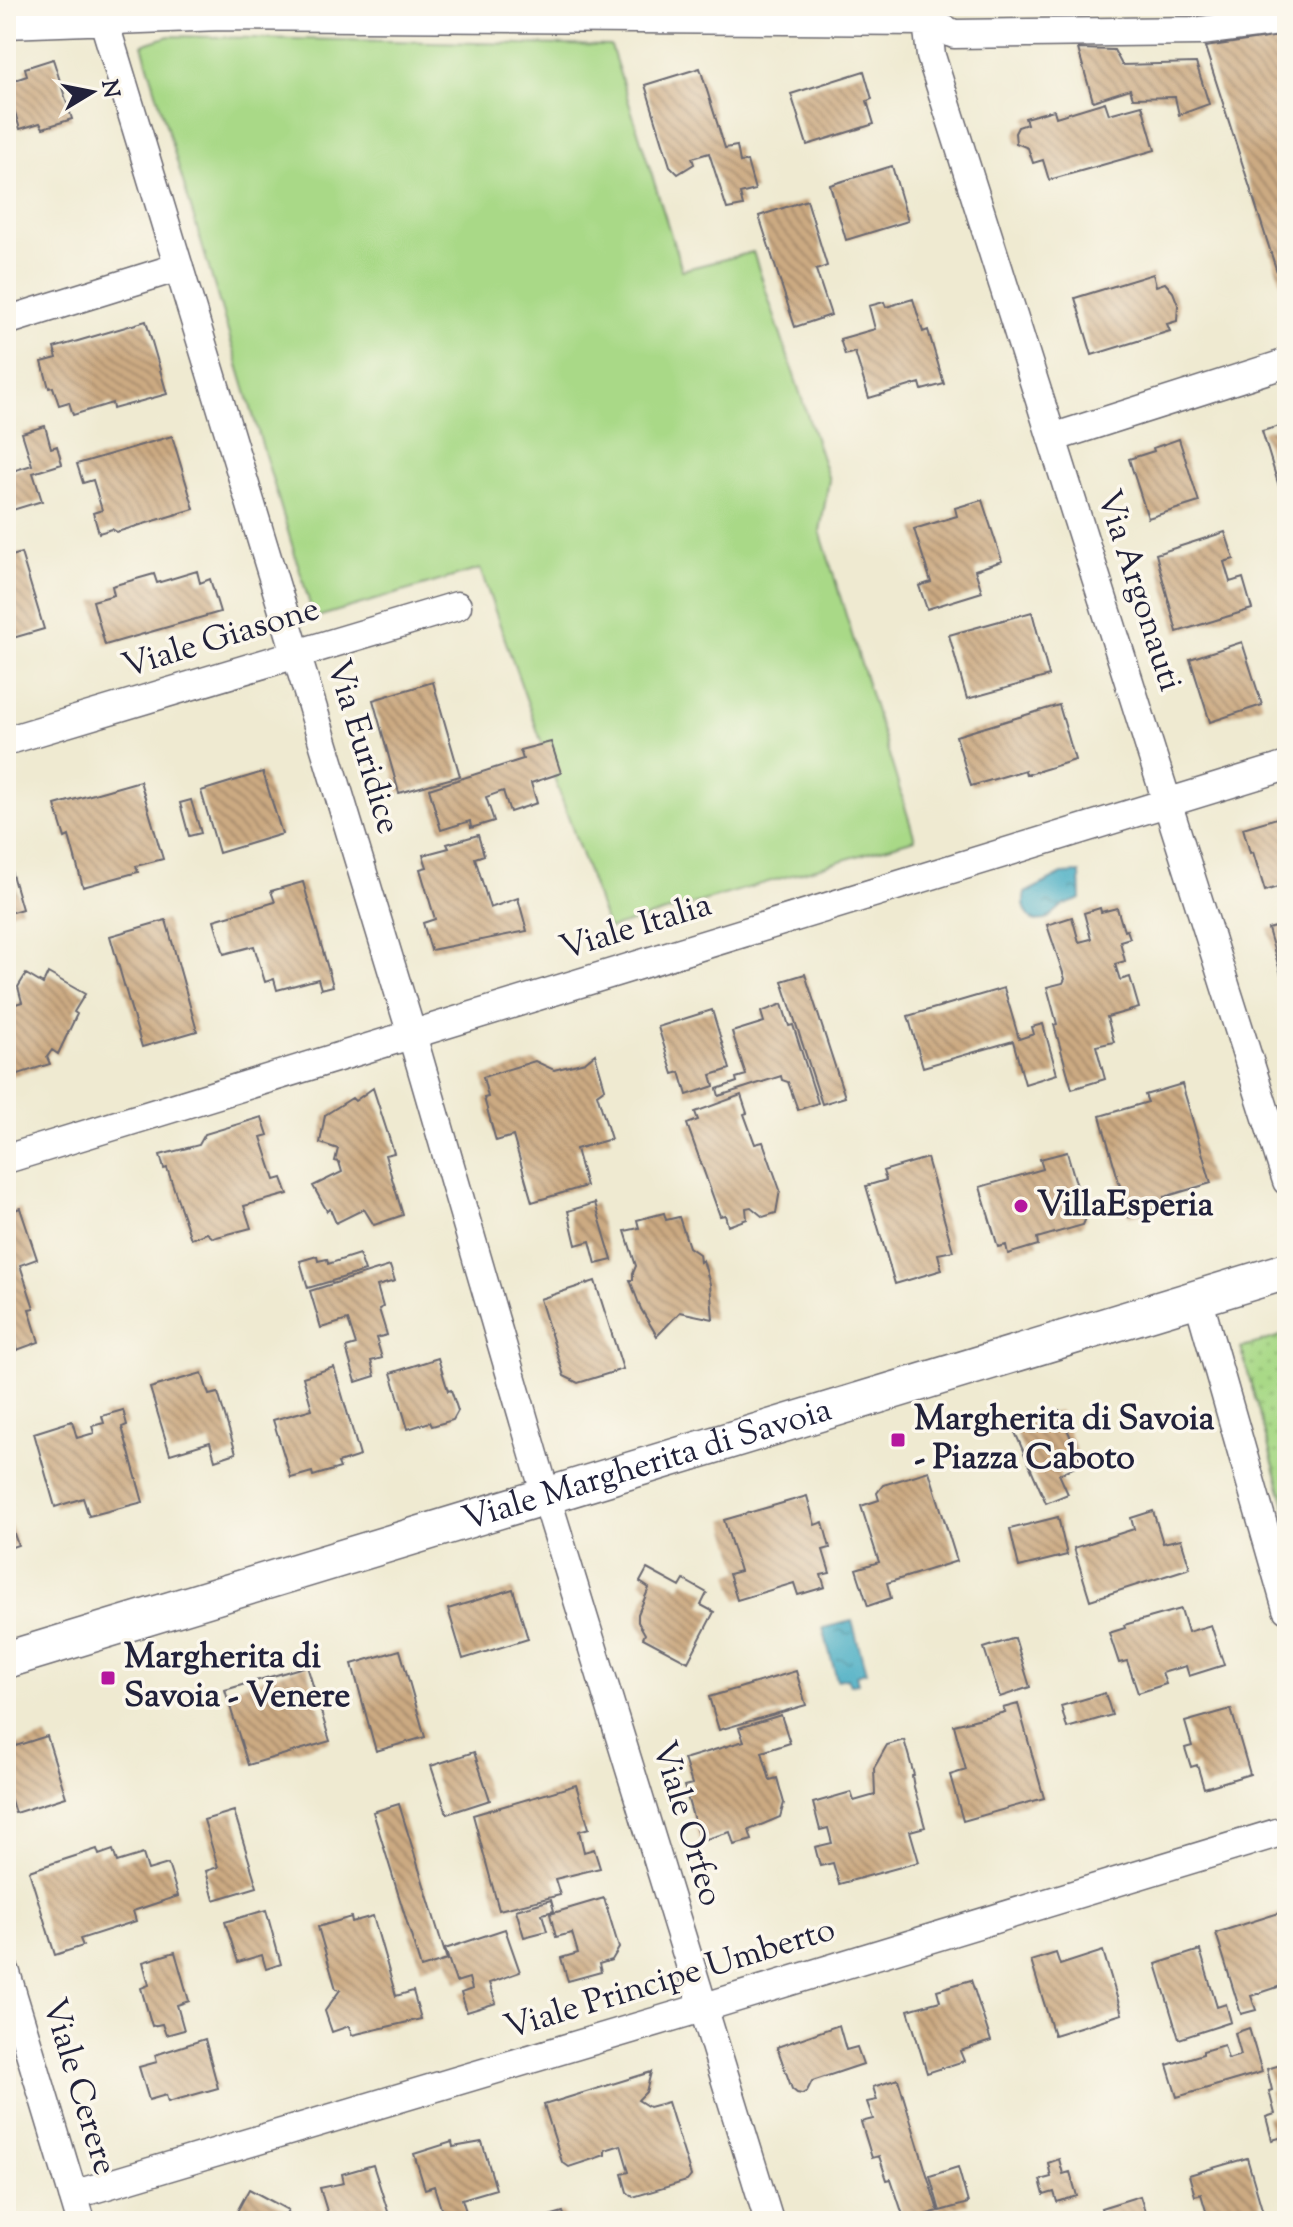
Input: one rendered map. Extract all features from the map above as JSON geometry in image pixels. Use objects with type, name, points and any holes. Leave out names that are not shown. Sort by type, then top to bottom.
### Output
[{"type":"street","points":[[6,24],[104,21],[184,12],[238,16],[927,21],[954,34],[1154,19],[1201,31],[1287,20]]},
{"type":"street","name":"Via Euridice","points":[[104,21],[412,1035],[546,1496]]},
{"type":"street","name":"Via Argonauti","points":[[927,21],[931,56],[1287,1181]]},
{"type":"street","points":[[6,321],[179,267]]},
{"type":"street","points":[[1052,438],[1287,363]]},
{"type":"street","name":"Viale Giasone","points":[[6,741],[457,606]]},
{"type":"street","name":"Viale Italia","points":[[6,1159],[1287,766]]},
{"type":"street","name":"Viale Margherita di Savoia","points":[[6,1660],[1287,1271]]},
{"type":"street","points":[[1198,1298],[1287,1609]]},
{"type":"street","name":"Viale Orfeo","points":[[546,1496],[769,2221]]},
{"type":"street","name":"Viale Principe Umberto","points":[[77,2208],[705,2007],[1287,1830]]},
{"type":"street","name":"Viale Cerere","points":[[6,1973],[77,2208]]},
{"type":"green space","points":[[169,36],[611,46],[682,270],[753,252],[829,480],[820,531],[915,839],[608,929],[480,569],[314,618],[142,45]]},
{"type":"green space","points":[[1287,1334],[1287,1513],[1241,1348]]},
{"type":"water","points":[[1080,873],[1081,899],[1062,906],[1046,920],[1033,921],[1025,908],[1025,893],[1062,874]]},
{"type":"water","points":[[852,1621],[866,1672],[856,1675],[858,1683],[850,1685],[847,1678],[837,1680],[823,1628]]},
{"type":"building","points":[[1287,35],[1287,300],[1286,300],[1205,47]]},
{"type":"building","points":[[1078,49],[1114,50],[1122,65],[1196,63],[1209,104],[1179,115],[1175,97],[1133,98],[1130,89],[1093,101]]},
{"type":"building","points":[[53,59],[72,119],[43,128],[40,123],[20,129],[6,83],[27,76],[25,68]]},
{"type":"building","points":[[700,68],[725,148],[737,146],[740,162],[747,161],[755,190],[740,194],[743,206],[727,209],[709,153],[692,158],[694,164],[678,174],[670,166],[645,85]]},
{"type":"building","points":[[864,71],[872,99],[867,101],[874,124],[807,145],[791,94]]},
{"type":"building","points":[[1105,102],[1109,114],[1142,105],[1155,150],[1049,180],[1043,160],[1033,163],[1028,148],[1016,143],[1015,133],[1018,127],[1027,124],[1025,118],[1054,110],[1056,117]]},
{"type":"building","points":[[892,166],[908,221],[846,240],[830,185]]},
{"type":"building","points":[[807,200],[827,266],[816,270],[831,315],[795,327],[759,216]]},
{"type":"building","points":[[1153,274],[1156,286],[1165,283],[1178,305],[1177,321],[1167,324],[1170,331],[1092,355],[1075,298]]},
{"type":"building","points":[[913,299],[923,332],[928,330],[944,384],[922,390],[920,383],[869,398],[855,352],[845,355],[840,339],[875,329],[869,306],[884,302],[886,307]]},
{"type":"building","points":[[146,321],[167,394],[113,409],[112,403],[73,415],[69,402],[59,405],[53,387],[49,388],[42,362],[57,358],[54,348]]},
{"type":"building","points":[[1287,424],[1287,491],[1281,493],[1262,431]]},
{"type":"building","points":[[45,426],[51,448],[57,446],[62,464],[33,473],[42,501],[6,512],[6,473],[32,465],[22,433]]},
{"type":"building","points":[[172,436],[194,509],[117,532],[112,529],[99,533],[93,513],[102,510],[93,480],[83,483],[77,464]]},
{"type":"building","points":[[1179,439],[1199,502],[1148,518],[1129,459]]},
{"type":"building","points":[[982,500],[1002,561],[975,570],[982,592],[927,609],[919,586],[931,582],[914,529],[957,516],[955,508]]},
{"type":"building","points":[[1225,532],[1234,559],[1224,562],[1230,582],[1243,578],[1252,609],[1177,632],[1156,554]]},
{"type":"building","points":[[21,553],[44,629],[6,640],[6,558]]},
{"type":"building","points":[[197,571],[200,583],[210,579],[220,612],[105,645],[93,601],[114,595],[112,586],[154,574],[157,583]]},
{"type":"building","points":[[1032,612],[1049,676],[967,699],[949,635]]},
{"type":"building","points":[[1242,642],[1262,705],[1210,722],[1190,659]]},
{"type":"building","points":[[433,682],[460,776],[399,793],[373,700]]},
{"type":"building","points":[[1059,705],[1075,760],[1026,775],[1025,770],[971,786],[956,736]]},
{"type":"building","points":[[551,742],[561,773],[531,783],[537,803],[510,812],[503,791],[486,797],[494,821],[471,828],[470,821],[441,830],[429,789],[523,759],[520,750]]},
{"type":"building","points":[[263,772],[282,834],[219,853],[201,791]]},
{"type":"building","points":[[140,781],[163,859],[136,866],[138,872],[83,887],[69,836],[65,838],[55,805]]},
{"type":"building","points":[[191,800],[201,833],[189,836],[180,803]]},
{"type":"building","points":[[1287,815],[1287,884],[1265,891],[1243,828]]},
{"type":"building","points":[[478,835],[484,855],[475,858],[490,908],[518,898],[527,931],[431,950],[423,923],[435,919],[420,869],[427,867],[423,855]]},
{"type":"building","points":[[7,849],[22,909],[6,914]]},
{"type":"building","points":[[303,882],[333,986],[321,989],[318,979],[277,990],[274,979],[265,982],[254,946],[224,954],[214,920],[275,902],[271,891]]},
{"type":"building","points":[[1100,908],[1101,912],[1117,908],[1124,931],[1127,930],[1130,938],[1120,941],[1125,961],[1115,964],[1120,980],[1130,977],[1139,1008],[1107,1017],[1114,1042],[1096,1046],[1105,1079],[1072,1089],[1047,987],[1063,983],[1065,979],[1047,925],[1072,917],[1079,942],[1091,939],[1084,913]]},
{"type":"building","points":[[166,920],[197,1031],[142,1047],[110,936]]},
{"type":"building","points":[[1287,924],[1287,991],[1286,992],[1268,929]]},
{"type":"building","points":[[48,973],[85,994],[74,1012],[77,1014],[58,1054],[52,1050],[47,1057],[50,1064],[6,1078],[6,1007],[22,1002],[18,987],[26,974],[43,984]]},
{"type":"building","points":[[805,974],[845,1097],[822,1104],[782,981]]},
{"type":"building","points":[[1004,988],[1019,1039],[1034,1034],[1032,1027],[1043,1024],[1057,1074],[1025,1084],[1013,1041],[923,1067],[908,1016]]},
{"type":"building","points":[[782,1004],[789,1026],[793,1025],[818,1103],[798,1110],[788,1082],[781,1076],[719,1096],[717,1089],[746,1075],[732,1032],[764,1022],[761,1012]]},
{"type":"building","points":[[712,1010],[730,1069],[711,1075],[714,1086],[687,1095],[680,1072],[673,1074],[658,1027]]},
{"type":"building","points":[[595,1054],[605,1088],[597,1094],[611,1139],[576,1149],[586,1186],[532,1202],[513,1136],[496,1141],[484,1098],[488,1097],[483,1077],[535,1061],[554,1070],[585,1062]]},
{"type":"building","points":[[1182,1084],[1211,1183],[1164,1197],[1166,1206],[1129,1217],[1100,1116],[1148,1102],[1145,1095]]},
{"type":"building","points":[[373,1088],[394,1153],[385,1155],[403,1215],[374,1225],[364,1209],[336,1223],[313,1186],[342,1172],[339,1162],[335,1161],[338,1149],[320,1143],[325,1115],[352,1098],[355,1101]]},
{"type":"building","points":[[741,1095],[755,1144],[763,1142],[780,1190],[776,1213],[763,1217],[751,1207],[746,1208],[747,1219],[728,1226],[725,1215],[720,1216],[687,1124],[698,1120],[695,1112]]},
{"type":"building","points":[[262,1117],[268,1135],[261,1137],[275,1180],[282,1178],[288,1194],[244,1206],[251,1228],[213,1238],[207,1233],[191,1239],[160,1155],[199,1145],[205,1134]]},
{"type":"building","points":[[1067,1152],[1086,1218],[1083,1225],[1037,1238],[1038,1245],[1008,1254],[1006,1245],[998,1247],[980,1187],[1043,1169],[1040,1159]]},
{"type":"building","points":[[927,1158],[953,1251],[938,1254],[942,1270],[895,1284],[866,1186],[886,1180],[883,1171]]},
{"type":"building","points":[[595,1203],[612,1260],[596,1264],[590,1241],[576,1245],[568,1211]]},
{"type":"building","points":[[20,1208],[37,1259],[20,1265],[34,1308],[29,1309],[39,1342],[17,1350],[6,1317],[6,1213]]},
{"type":"building","points":[[664,1213],[666,1220],[679,1217],[689,1247],[699,1254],[700,1262],[703,1260],[710,1284],[713,1319],[680,1312],[657,1336],[641,1309],[630,1280],[633,1280],[636,1266],[625,1231],[639,1228],[637,1220]]},
{"type":"building","points":[[359,1254],[365,1271],[308,1288],[300,1261],[317,1256],[318,1261],[327,1259],[328,1264]]},
{"type":"building","points":[[390,1266],[395,1281],[377,1286],[383,1307],[379,1309],[387,1335],[376,1338],[382,1358],[371,1361],[375,1376],[356,1382],[346,1348],[356,1345],[348,1320],[321,1328],[310,1291]]},
{"type":"building","points":[[595,1281],[623,1369],[578,1383],[564,1376],[540,1299]]},
{"type":"building","points":[[438,1358],[458,1411],[453,1420],[432,1426],[430,1422],[408,1429],[391,1373]]},
{"type":"building","points":[[334,1367],[360,1456],[338,1463],[340,1468],[313,1476],[312,1472],[291,1478],[273,1420],[312,1409],[303,1377]]},
{"type":"building","points":[[202,1373],[209,1395],[218,1393],[236,1453],[215,1460],[210,1442],[170,1454],[150,1388]]},
{"type":"building","points":[[123,1410],[127,1425],[122,1427],[143,1502],[89,1516],[83,1498],[55,1507],[34,1433],[72,1421],[77,1438],[94,1433],[92,1426],[104,1423],[102,1416]]},
{"type":"building","points":[[1059,1410],[1082,1464],[1059,1474],[1068,1494],[1046,1503],[1014,1430]]},
{"type":"building","points":[[929,1471],[957,1561],[887,1583],[891,1598],[868,1606],[856,1569],[879,1562],[861,1506],[879,1500],[877,1493],[883,1485]]},
{"type":"building","points":[[807,1496],[815,1525],[823,1522],[830,1548],[823,1550],[830,1573],[821,1575],[825,1587],[798,1595],[794,1583],[737,1600],[729,1574],[740,1571],[724,1520]]},
{"type":"building","points":[[1153,1511],[1163,1543],[1181,1539],[1190,1568],[1090,1600],[1074,1548],[1134,1529],[1131,1518]]},
{"type":"building","points":[[6,1512],[18,1545],[6,1549]]},
{"type":"building","points":[[1058,1517],[1067,1555],[1019,1567],[1010,1529]]},
{"type":"building","points":[[647,1569],[680,1587],[684,1580],[707,1593],[701,1605],[714,1612],[688,1662],[643,1638],[645,1634],[638,1622],[638,1614],[649,1588],[640,1582]]},
{"type":"building","points":[[513,1589],[528,1639],[463,1659],[448,1609]]},
{"type":"building","points":[[1181,1609],[1188,1632],[1211,1625],[1224,1665],[1189,1676],[1186,1666],[1162,1673],[1166,1684],[1138,1693],[1127,1661],[1119,1663],[1109,1633],[1125,1628],[1124,1625]]},
{"type":"building","points":[[1015,1638],[1030,1687],[1000,1697],[984,1648]]},
{"type":"building","points":[[400,1650],[425,1737],[376,1751],[352,1664]]},
{"type":"building","points":[[307,1666],[330,1741],[248,1765],[225,1690]]},
{"type":"building","points":[[796,1671],[806,1705],[719,1730],[709,1697]]},
{"type":"building","points":[[1105,1693],[1112,1715],[1067,1728],[1061,1706]]},
{"type":"building","points":[[1018,1704],[1044,1798],[963,1821],[950,1775],[966,1770],[954,1725],[1005,1712],[1003,1708]]},
{"type":"building","points":[[1231,1709],[1250,1774],[1204,1788],[1197,1765],[1191,1767],[1185,1748],[1192,1746],[1185,1722]]},
{"type":"building","points":[[781,1715],[790,1743],[762,1752],[770,1780],[777,1778],[784,1803],[780,1817],[749,1830],[752,1840],[734,1845],[730,1832],[700,1841],[684,1786],[692,1784],[684,1759],[744,1741],[739,1728]]},
{"type":"building","points":[[47,1736],[66,1797],[15,1813],[6,1785],[6,1749]]},
{"type":"building","points":[[904,1740],[925,1827],[910,1831],[919,1862],[839,1884],[833,1863],[820,1866],[815,1847],[832,1843],[828,1828],[820,1830],[813,1803],[851,1792],[854,1801],[875,1795],[874,1768],[887,1745]]},
{"type":"building","points":[[474,1752],[490,1800],[447,1814],[431,1766]]},
{"type":"building","points":[[576,1785],[589,1828],[579,1831],[584,1852],[594,1849],[600,1868],[555,1879],[560,1895],[499,1910],[473,1815]]},
{"type":"building","points":[[399,1804],[447,1960],[421,1968],[373,1812]]},
{"type":"building","points":[[234,1811],[257,1887],[214,1900],[206,1871],[218,1867],[204,1820]]},
{"type":"building","points":[[97,1849],[99,1855],[113,1850],[117,1862],[143,1854],[148,1870],[168,1864],[178,1896],[133,1911],[136,1921],[80,1939],[83,1946],[55,1955],[29,1871]]},
{"type":"building","points":[[604,1898],[619,1948],[612,1960],[599,1964],[601,1972],[568,1981],[561,1958],[578,1953],[572,1933],[556,1937],[550,1914]]},
{"type":"building","points":[[551,1900],[554,1911],[542,1914],[547,1931],[524,1937],[516,1910]]},
{"type":"building","points":[[266,1910],[281,1964],[266,1969],[262,1955],[238,1962],[225,1922]]},
{"type":"building","points":[[1279,1913],[1287,1938],[1287,1984],[1251,1996],[1256,2010],[1241,2014],[1216,1933]]},
{"type":"building","points":[[373,1916],[396,1996],[413,1991],[421,2019],[352,2035],[349,2026],[332,2032],[325,2011],[340,1990],[336,1989],[318,1927],[351,1917],[352,1922]]},
{"type":"building","points":[[505,1929],[520,1972],[489,1983],[496,2003],[467,2012],[461,1993],[472,1989],[469,1978],[456,1982],[445,1949]]},
{"type":"building","points":[[1200,1950],[1217,2007],[1226,2004],[1231,2022],[1179,2039],[1156,1964]]},
{"type":"building","points":[[1103,1951],[1122,2014],[1054,2035],[1031,1961],[1056,1953],[1060,1965]]},
{"type":"building","points":[[175,1952],[189,2001],[177,2005],[184,2030],[166,2035],[162,2024],[152,2026],[141,1988],[149,1985],[143,1962]]},
{"type":"building","points":[[971,1980],[991,2041],[960,2051],[964,2061],[927,2073],[908,2010],[940,2001],[937,1990]]},
{"type":"building","points":[[839,2025],[846,2050],[857,2047],[863,2064],[812,2081],[807,2091],[797,2093],[792,2089],[777,2047]]},
{"type":"building","points":[[1249,2028],[1262,2072],[1177,2097],[1167,2065],[1224,2045],[1228,2059],[1241,2055],[1235,2033]]},
{"type":"building","points":[[205,2039],[218,2088],[168,2102],[166,2095],[149,2100],[139,2067],[157,2062],[155,2055]]},
{"type":"building","points":[[1287,2063],[1287,2136],[1272,2140],[1266,2117],[1275,2114],[1267,2069]]},
{"type":"building","points":[[651,2072],[646,2092],[638,2100],[649,2107],[668,2102],[691,2176],[687,2181],[633,2197],[627,2192],[622,2174],[629,2172],[621,2145],[605,2150],[605,2155],[569,2167],[562,2162],[544,2105]]},
{"type":"building","points":[[898,2079],[938,2211],[905,2221],[891,2179],[887,2180],[879,2156],[872,2158],[861,2122],[873,2119],[867,2102],[877,2100],[873,2087]]},
{"type":"building","points":[[452,2142],[453,2147],[482,2142],[496,2189],[462,2199],[469,2221],[445,2221],[434,2186],[425,2189],[414,2154]]},
{"type":"building","points":[[1247,2158],[1264,2216],[1248,2221],[1209,2221],[1201,2194],[1195,2196],[1189,2175]]},
{"type":"building","points":[[1059,2159],[1063,2174],[1070,2172],[1077,2196],[1057,2202],[1054,2192],[1044,2195],[1040,2180],[1051,2177],[1048,2163]]},
{"type":"building","points":[[373,2165],[391,2221],[330,2221],[320,2188],[344,2183],[342,2174]]},
{"type":"building","points":[[958,2167],[968,2203],[940,2211],[930,2176]]},
{"type":"building","points":[[249,2189],[288,2210],[282,2221],[232,2221]]},
{"type":"building","points":[[1140,2196],[1148,2221],[1105,2221],[1101,2208]]},
{"type":"building","points":[[563,2212],[566,2221],[535,2221],[535,2220]]},
{"type":"place","name":"VillaEsperia","points":[[1021,1206]]},
{"type":"place","name":"Margherita di Savoia - Piazza Caboto","points":[[898,1440]]},
{"type":"place","name":"Margherita di Savoia - Venere","points":[[108,1678]]}]
